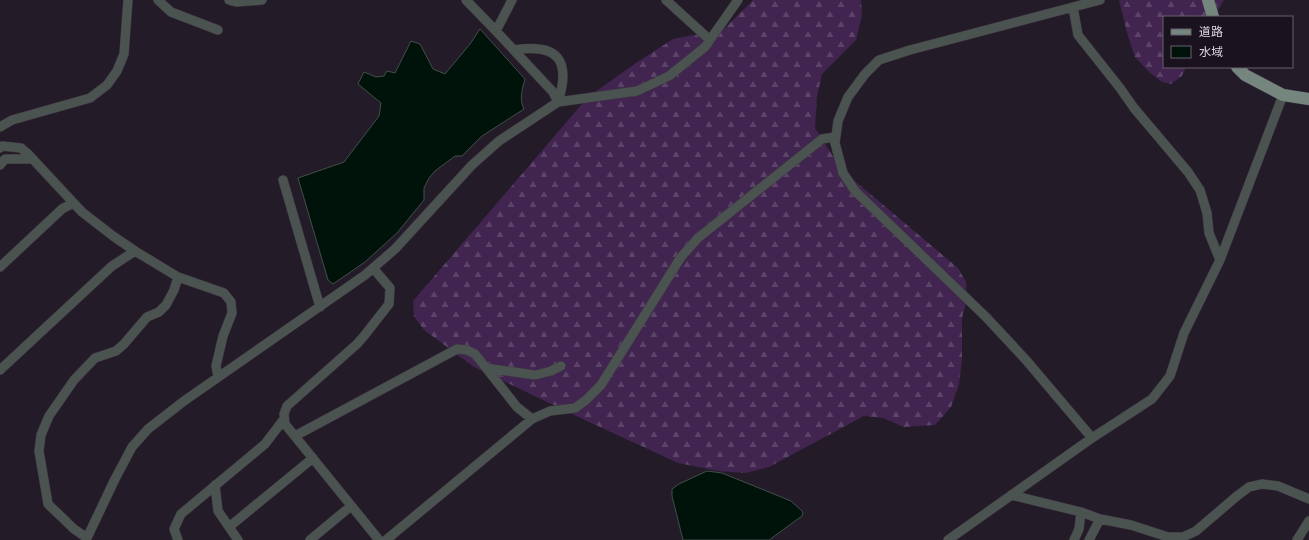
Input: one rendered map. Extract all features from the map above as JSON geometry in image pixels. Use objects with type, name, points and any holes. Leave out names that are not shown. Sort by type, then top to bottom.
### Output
[{"type":"main road","points":[[1208,0],[1213,16]]},
{"type":"main road","points":[[1239,68],[1245,75],[1283,96],[1309,99]]},
{"type":"street","points":[[0,127],[12,120],[90,98],[107,85],[117,71],[124,54],[128,0]]},
{"type":"street","points":[[158,0],[171,12],[218,30]]},
{"type":"street","points":[[229,0],[236,2],[262,0]]},
{"type":"street","points":[[466,0],[553,92],[558,102]]},
{"type":"street","points":[[496,31],[512,0]]},
{"type":"street","points":[[666,0],[710,40]]},
{"type":"street","points":[[178,277],[174,290],[166,305],[159,312],[147,317],[116,351],[95,358],[74,380],[49,416],[41,435],[39,451],[48,504],[86,539],[132,447],[148,429],[184,401],[320,307],[373,268],[395,249],[472,164],[499,141],[558,102],[637,91],[669,76],[705,46],[738,0]]},
{"type":"street","points":[[1092,438],[1026,360],[986,317],[855,191],[842,173],[835,143],[838,121],[848,97],[865,74],[879,60],[910,50],[1100,0]]},
{"type":"street","points":[[1073,8],[1078,35],[1134,108],[1188,172],[1200,190],[1207,213],[1209,233],[1220,260]]},
{"type":"street","points":[[514,50],[546,50],[554,54],[560,61],[564,71],[562,89],[558,102]]},
{"type":"street","points":[[948,540],[1092,438],[1152,399],[1170,376],[1184,333],[1220,260],[1283,96]]},
{"type":"street","points":[[386,540],[532,418],[550,411],[575,408],[586,400],[601,385],[681,257],[698,238],[822,139],[836,137]]},
{"type":"street","points":[[0,148],[2,146],[21,148],[82,212],[135,251],[178,277],[224,293],[231,302],[232,313],[223,336],[216,366],[218,377]]},
{"type":"street","points":[[0,166],[6,159],[33,159]]},
{"type":"street","points":[[283,180],[320,307]]},
{"type":"street","points":[[0,267],[62,209],[73,203]]},
{"type":"street","points":[[0,370],[112,266],[135,251]]},
{"type":"street","points":[[373,268],[390,288],[389,304],[357,344],[287,406],[284,419],[285,424],[294,436],[379,540]]},
{"type":"street","points":[[294,436],[457,349],[467,350],[475,354],[517,407],[532,418]]},
{"type":"street","points":[[486,368],[535,375],[551,371],[561,366]]},
{"type":"street","points":[[178,540],[174,529],[181,514],[265,444],[284,419]]},
{"type":"street","points":[[229,526],[313,458]]},
{"type":"street","points":[[1010,495],[1081,512],[1100,519],[1131,525],[1168,537],[1183,537],[1196,531],[1249,487],[1262,484],[1278,486],[1309,499]]},
{"type":"street","points":[[215,485],[218,511],[238,540]]},
{"type":"street","points":[[310,540],[350,506]]},
{"type":"street","points":[[1074,540],[1079,529],[1081,512]]},
{"type":"street","points":[[1089,540],[1100,519]]},
{"type":"street","points":[[1297,540],[1309,521]]},
{"type":"green space","points":[[753,0],[861,0],[862,15],[856,40],[822,74],[817,96],[815,128],[834,158],[856,182],[958,268],[966,282],[967,299],[962,318],[962,360],[959,384],[951,407],[935,425],[904,427],[883,418],[864,416],[769,467],[746,473],[718,471],[678,463],[474,367],[424,330],[414,316],[413,301],[588,97],[673,39],[724,29]]},
{"type":"green space","points":[[1119,0],[1224,0],[1215,16],[1163,16],[1163,68],[1186,68],[1182,76],[1171,84],[1162,82],[1150,73],[1135,57],[1127,33]]},
{"type":"water","points":[[480,29],[525,79],[521,98],[524,109],[482,136],[462,156],[455,156],[435,171],[429,178],[424,188],[424,200],[397,233],[365,262],[333,284],[328,280],[298,178],[344,162],[379,116],[381,103],[358,84],[364,72],[376,77],[384,76],[387,71],[395,73],[411,41],[420,44],[433,69],[445,74],[470,44]]},
{"type":"water","points":[[707,471],[722,473],[791,501],[803,512],[802,516],[769,540],[683,540],[672,496],[672,489],[679,484]]}]
